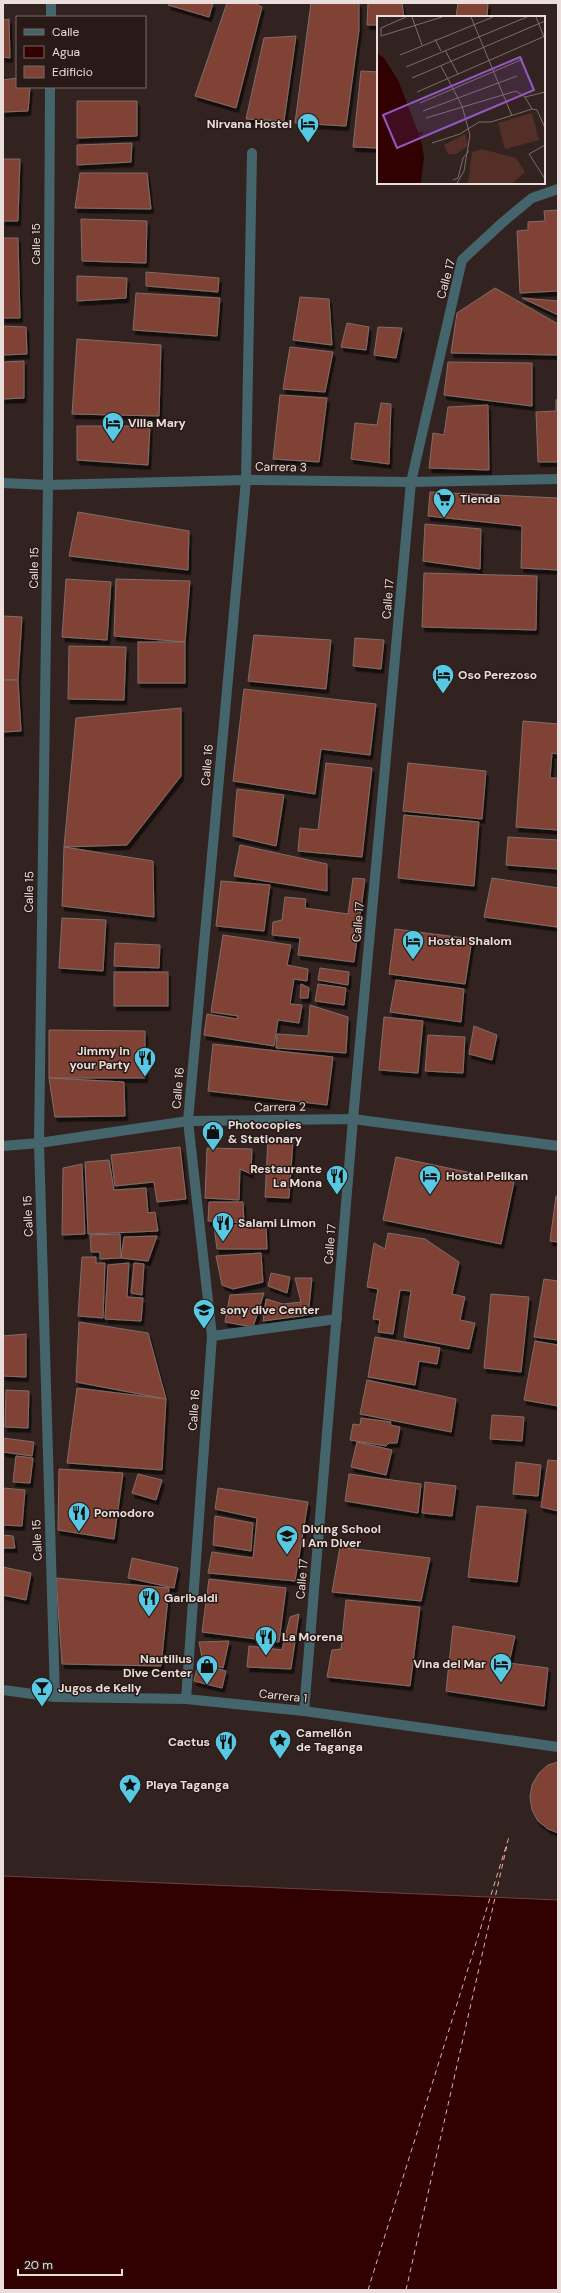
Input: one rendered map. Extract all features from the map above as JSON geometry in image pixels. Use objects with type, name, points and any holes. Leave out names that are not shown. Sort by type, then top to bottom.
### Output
[{"type":"street","points":[[51,3],[51,16]]},
{"type":"street","name":"Calle 15","points":[[50,88],[48,485],[38,1143],[55,1697]]},
{"type":"street","name":"Calle 16","points":[[186,1698],[212,1336],[188,1121],[246,480],[252,153]]},
{"type":"street","name":"Calle 17","points":[[304,1711],[353,1119],[412,482],[462,260],[503,222],[532,198],[558,189]]},
{"type":"street","name":"Carrera 3","points":[[3,483],[48,485],[246,480],[412,482],[558,479]]},
{"type":"street","name":"Carrera 2","points":[[3,1146],[38,1143],[188,1121],[353,1119],[558,1146]]},
{"type":"street","points":[[212,1336],[337,1319]]},
{"type":"street","name":"Carrera 1","points":[[3,1690],[55,1697],[186,1698],[304,1711],[558,1747]]},
{"type":"water","points":[[3,1876],[558,1900],[558,2290],[3,2290]]},
{"type":"building","points":[[169,3],[213,3],[209,17],[168,5]]},
{"type":"building","points":[[227,3],[254,3],[262,7],[236,108],[195,96]]},
{"type":"building","points":[[311,3],[359,3],[359,30],[346,126],[295,123]]},
{"type":"building","points":[[368,3],[402,3],[404,16],[377,16],[377,25],[367,25]]},
{"type":"building","points":[[458,3],[488,3],[487,16],[456,16]]},
{"type":"building","points":[[9,19],[10,58],[3,57],[3,20]]},
{"type":"building","points":[[296,36],[284,121],[246,119],[264,38]]},
{"type":"building","points":[[361,71],[377,72],[377,148],[353,147]]},
{"type":"building","points":[[16,78],[16,88],[30,88],[28,111],[3,112],[3,80]]},
{"type":"building","points":[[77,101],[137,101],[137,136],[77,138]]},
{"type":"building","points":[[132,143],[131,162],[77,165],[77,145]]},
{"type":"building","points":[[3,159],[20,159],[18,221],[3,221]]},
{"type":"building","points":[[80,173],[147,173],[151,209],[75,208]]},
{"type":"building","points":[[558,210],[558,291],[520,293],[517,231],[528,230],[528,222],[545,221],[544,211]]},
{"type":"building","points":[[81,219],[147,221],[146,263],[82,261]]},
{"type":"building","points":[[3,238],[18,238],[20,318],[3,318]]},
{"type":"building","points":[[146,272],[219,278],[218,292],[146,286]]},
{"type":"building","points":[[77,276],[127,278],[126,298],[77,301]]},
{"type":"building","points":[[495,288],[558,324],[558,355],[451,353],[457,313]]},
{"type":"building","points":[[136,293],[220,298],[217,336],[133,330]]},
{"type":"building","points":[[300,297],[329,299],[332,345],[293,340]]},
{"type":"building","points":[[522,298],[558,301],[558,315]]},
{"type":"building","points":[[347,323],[369,327],[366,350],[341,347]]},
{"type":"building","points":[[3,326],[26,327],[27,354],[3,355]]},
{"type":"building","points":[[378,327],[402,328],[396,358],[374,355]]},
{"type":"building","points":[[77,339],[161,345],[159,416],[72,414]]},
{"type":"building","points":[[290,347],[333,352],[325,392],[283,389]]},
{"type":"building","points":[[24,361],[24,398],[3,399],[3,362]]},
{"type":"building","points":[[448,362],[532,363],[532,406],[444,395]]},
{"type":"building","points":[[280,395],[327,398],[319,462],[273,459]]},
{"type":"building","points":[[558,399],[558,462],[538,462],[536,412],[556,411],[556,400]]},
{"type":"building","points":[[381,403],[391,404],[389,464],[351,459],[355,423],[377,425]]},
{"type":"building","points":[[488,405],[489,470],[429,468],[433,433],[444,435],[448,407]]},
{"type":"building","name":"Villa Mary","points":[[77,426],[150,426],[148,465],[77,460]]},
{"type":"building","points":[[430,492],[558,498],[558,570],[521,568],[522,526],[428,516]]},
{"type":"building","points":[[78,512],[189,531],[188,570],[69,556]]},
{"type":"building","points":[[425,524],[481,529],[480,569],[423,561]]},
{"type":"building","points":[[424,573],[537,576],[536,630],[422,627]]},
{"type":"building","points":[[66,579],[111,582],[107,640],[62,637]]},
{"type":"building","points":[[116,579],[190,581],[185,642],[114,636]]},
{"type":"building","points":[[3,616],[22,617],[18,680],[3,680]]},
{"type":"building","points":[[254,635],[331,640],[326,689],[248,681]]},
{"type":"building","points":[[355,638],[384,640],[381,669],[353,666]]},
{"type":"building","points":[[138,642],[185,642],[185,683],[138,683]]},
{"type":"building","points":[[69,646],[126,647],[124,700],[68,699]]},
{"type":"building","points":[[3,680],[18,680],[21,731],[3,732]]},
{"type":"building","points":[[244,689],[376,704],[370,755],[321,749],[315,794],[233,781]]},
{"type":"building","points":[[181,708],[181,776],[127,845],[64,847],[76,718]]},
{"type":"building","points":[[523,721],[558,724],[558,754],[552,753],[550,778],[558,778],[558,830],[516,827]]},
{"type":"building","points":[[326,763],[372,768],[362,857],[298,851],[300,828],[318,830]]},
{"type":"building","points":[[408,763],[486,771],[482,819],[403,811]]},
{"type":"building","points":[[237,789],[284,795],[276,846],[233,836]]},
{"type":"building","points":[[404,815],[479,822],[474,886],[398,878]]},
{"type":"building","points":[[508,837],[558,840],[558,869],[506,865]]},
{"type":"building","points":[[240,845],[327,864],[327,891],[234,876]]},
{"type":"building","points":[[64,847],[153,861],[154,917],[62,906]]},
{"type":"building","points":[[353,878],[365,879],[354,962],[298,955],[300,938],[272,935],[273,922],[282,920],[285,897],[306,899],[305,908],[348,914]]},
{"type":"building","points":[[492,878],[558,888],[557,927],[484,917]]},
{"type":"building","points":[[221,881],[270,885],[264,931],[216,926]]},
{"type":"building","points":[[62,918],[106,920],[103,971],[59,968]]},
{"type":"building","points":[[395,929],[472,939],[465,984],[389,974]]},
{"type":"building","points":[[223,935],[291,945],[287,965],[308,969],[307,981],[294,979],[290,1004],[302,1005],[299,1023],[278,1020],[274,1046],[204,1035],[207,1014],[237,1019],[238,1016],[211,1012]]},
{"type":"building","points":[[115,943],[160,945],[159,968],[114,966]]},
{"type":"building","points":[[320,968],[349,972],[348,985],[318,980]]},
{"type":"building","points":[[114,972],[168,972],[168,1006],[114,1006]]},
{"type":"building","points":[[396,980],[464,989],[461,1022],[390,1012]]},
{"type":"building","points":[[301,984],[309,988],[308,998],[300,998]]},
{"type":"building","points":[[318,984],[346,988],[344,1005],[315,1001]]},
{"type":"building","points":[[310,1005],[348,1017],[346,1053],[276,1048],[277,1034],[308,1036]]},
{"type":"building","points":[[384,1017],[423,1021],[418,1073],[379,1070]]},
{"type":"building","points":[[474,1026],[497,1035],[492,1060],[469,1054]]},
{"type":"building","points":[[49,1030],[145,1031],[145,1078],[49,1078]]},
{"type":"building","points":[[428,1035],[465,1037],[463,1073],[425,1071]]},
{"type":"building","points":[[213,1044],[333,1057],[327,1105],[208,1091]]},
{"type":"building","points":[[49,1078],[124,1082],[125,1116],[55,1117]]},
{"type":"building","points":[[268,1139],[293,1141],[289,1198],[265,1197]]},
{"type":"building","points":[[180,1147],[186,1199],[157,1202],[154,1182],[115,1186],[111,1155]]},
{"type":"building","points":[[207,1148],[252,1149],[251,1174],[240,1169],[239,1200],[205,1198]]},
{"type":"building","points":[[396,1157],[514,1182],[501,1244],[383,1220]]},
{"type":"building","points":[[109,1160],[114,1190],[146,1188],[148,1213],[155,1212],[158,1231],[88,1234],[85,1162]]},
{"type":"building","points":[[82,1164],[85,1234],[62,1235],[63,1168]]},
{"type":"building","points":[[556,1196],[558,1196],[558,1242],[550,1241]]},
{"type":"building","points":[[209,1202],[243,1202],[244,1223],[208,1221]]},
{"type":"building","points":[[266,1224],[267,1249],[217,1249],[214,1226]]},
{"type":"building","points":[[388,1233],[425,1239],[459,1262],[452,1294],[465,1297],[460,1320],[475,1323],[469,1349],[404,1337],[411,1291],[400,1290],[393,1334],[378,1332],[380,1320],[373,1319],[378,1289],[367,1287],[374,1243],[385,1249]]},
{"type":"building","points":[[120,1234],[121,1258],[100,1259],[100,1252],[91,1252],[90,1235]]},
{"type":"building","points":[[157,1236],[148,1261],[121,1258],[124,1237]]},
{"type":"building","points":[[261,1253],[263,1282],[233,1289],[222,1285],[216,1256]]},
{"type":"building","points":[[82,1257],[96,1257],[96,1263],[105,1263],[103,1318],[78,1316]]},
{"type":"building","points":[[129,1263],[127,1297],[143,1298],[141,1321],[105,1319],[108,1265]]},
{"type":"building","points":[[134,1263],[144,1264],[142,1295],[131,1293]]},
{"type":"building","points":[[271,1273],[290,1277],[287,1293],[268,1286]]},
{"type":"building","points":[[295,1278],[312,1278],[308,1315],[263,1321],[266,1299],[283,1304],[301,1302]]},
{"type":"building","points":[[544,1279],[558,1281],[558,1340],[534,1337]]},
{"type":"building","points":[[264,1293],[253,1327],[225,1322],[230,1295]]},
{"type":"building","points":[[491,1294],[529,1297],[521,1372],[484,1368]]},
{"type":"building","points":[[79,1322],[148,1333],[166,1399],[76,1382]]},
{"type":"building","points":[[26,1334],[26,1377],[3,1376],[3,1336]]},
{"type":"building","points":[[375,1337],[440,1348],[437,1364],[419,1361],[415,1385],[368,1377]]},
{"type":"building","points":[[535,1341],[558,1345],[558,1406],[524,1400]]},
{"type":"building","points":[[367,1380],[456,1399],[451,1432],[360,1414]]},
{"type":"building","points":[[77,1388],[166,1399],[162,1470],[67,1463]]},
{"type":"building","points":[[6,1390],[29,1391],[28,1428],[5,1427]]},
{"type":"building","points":[[492,1415],[524,1417],[522,1441],[490,1439]]},
{"type":"building","points":[[361,1418],[391,1422],[390,1425],[400,1427],[397,1443],[389,1443],[386,1446],[350,1440],[353,1424],[360,1425]]},
{"type":"building","points":[[3,1438],[34,1442],[32,1456],[3,1452]]},
{"type":"building","points":[[357,1442],[392,1450],[386,1475],[351,1467]]},
{"type":"building","points":[[16,1456],[33,1458],[30,1483],[13,1482]]},
{"type":"building","points":[[548,1460],[558,1461],[558,1511],[541,1507]]},
{"type":"building","points":[[516,1462],[541,1465],[538,1496],[513,1494]]},
{"type":"building","points":[[59,1469],[123,1473],[114,1539],[58,1530]]},
{"type":"building","points":[[138,1474],[162,1480],[156,1500],[132,1493]]},
{"type":"building","points":[[349,1474],[421,1484],[418,1513],[345,1501]]},
{"type":"building","points":[[425,1482],[456,1486],[452,1516],[422,1513]]},
{"type":"building","points":[[3,1488],[25,1490],[22,1526],[3,1525]]},
{"type":"building","points":[[218,1488],[308,1502],[295,1581],[208,1573],[212,1552],[253,1558],[257,1518],[215,1509]]},
{"type":"building","points":[[477,1506],[526,1510],[517,1582],[468,1577]]},
{"type":"building","points":[[215,1516],[253,1523],[251,1551],[213,1545]]},
{"type":"building","points":[[3,1535],[13,1536],[15,1548],[3,1548]]},
{"type":"building","points":[[340,1547],[430,1558],[421,1601],[332,1592]]},
{"type":"building","points":[[132,1558],[178,1568],[174,1588],[128,1578]]},
{"type":"building","points":[[3,1567],[31,1573],[26,1600],[3,1595]]},
{"type":"building","points":[[56,1578],[169,1588],[161,1666],[62,1664]]},
{"type":"building","points":[[209,1579],[286,1588],[279,1642],[202,1632]]},
{"type":"building","points":[[346,1600],[420,1607],[410,1686],[327,1677],[332,1650],[341,1649]]},
{"type":"building","points":[[299,1614],[291,1669],[247,1667],[249,1646],[282,1650],[290,1617]]},
{"type":"building","points":[[453,1626],[515,1636],[509,1663],[548,1668],[544,1706],[446,1691]]},
{"type":"building","points":[[229,1641],[223,1668],[203,1662],[199,1642]]},
{"type":"building","points":[[198,1664],[226,1671],[222,1688],[194,1681]]},
{"type":"building","points":[[558,1762],[558,1833],[548,1829],[538,1821],[532,1810],[530,1797],[532,1785],[539,1773],[548,1765]]},
{"type":"ferry route","points":[[368,2290],[509,1837]]},
{"type":"ferry route","points":[[406,2290],[507,1845]]},
{"type":"place","name":"Nirvana Hostel","points":[[308,144]]},
{"type":"place","name":"Villa Mary","points":[[113,442]]},
{"type":"place","name":"Tienda","points":[[444,518]]},
{"type":"place","name":"Oso Perezoso","points":[[443,694]]},
{"type":"place","name":"Hostal Shalom","points":[[413,960]]},
{"type":"place","name":"Jimmy in your Party","points":[[145,1078]]},
{"type":"place","name":"Photocopies & Stationary","points":[[213,1152]]},
{"type":"place","name":"Restaurante La Mona","points":[[337,1196]]},
{"type":"place","name":"Hostal Pelikan","points":[[430,1196]]},
{"type":"place","name":"Salami Limon","points":[[223,1242]]},
{"type":"place","name":"sony dive Center","points":[[204,1330]]},
{"type":"place","name":"Pomodoro","points":[[79,1532]]},
{"type":"place","name":"Diving School I Am Diver","points":[[287,1556]]},
{"type":"place","name":"Garibaldi","points":[[149,1618]]},
{"type":"place","name":"La Morena","points":[[266,1656]]},
{"type":"place","name":"Vina del Mar","points":[[501,1684]]},
{"type":"place","name":"Nautilius Dive Center","points":[[207,1686]]},
{"type":"place","name":"Jugos de Kelly","points":[[42,1708]]},
{"type":"place","name":"Camellón de Taganga","points":[[280,1760]]},
{"type":"place","name":"Cactus","points":[[226,1762]]},
{"type":"place","name":"Playa Taganga","points":[[130,1804]]}]
